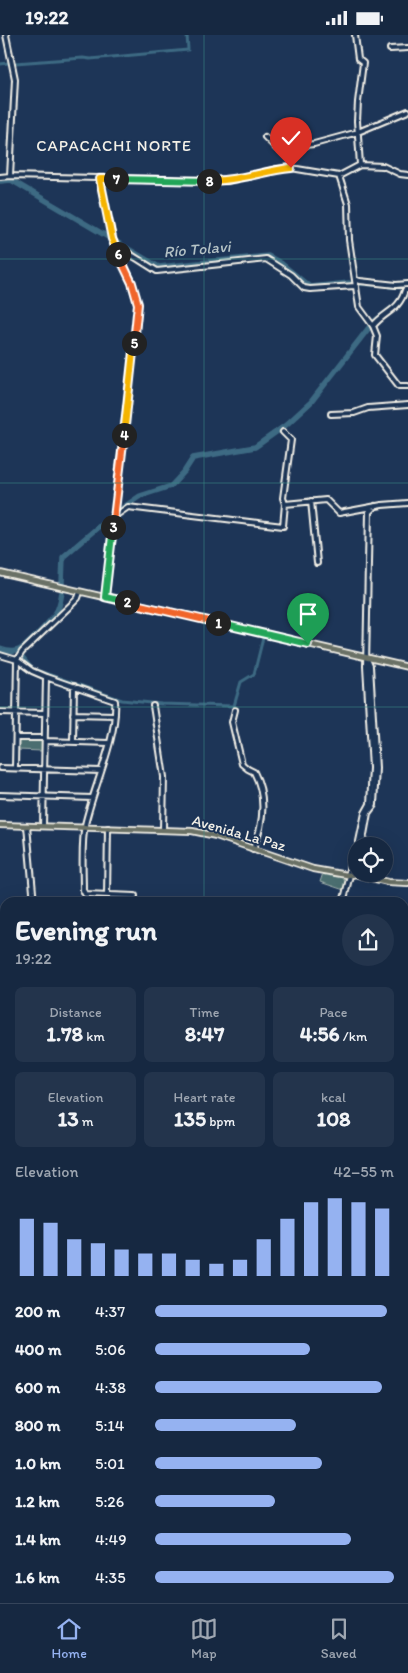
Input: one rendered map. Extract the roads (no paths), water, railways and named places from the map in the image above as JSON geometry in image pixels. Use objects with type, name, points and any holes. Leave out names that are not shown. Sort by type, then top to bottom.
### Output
[{"type":"main road","points":[[0,573],[408,667]]},
{"type":"main road","name":"Avenida La Paz","points":[[0,825],[192,831],[216,836],[313,869],[348,875]]},
{"type":"main road","name":"Avenida La Paz","points":[[388,882],[408,883]]},
{"type":"street","points":[[6,35],[16,79],[10,176]]},
{"type":"street","points":[[355,35],[358,59],[363,63],[358,103],[360,165]]},
{"type":"street","points":[[390,49],[408,48]]},
{"type":"street","points":[[265,137],[276,148],[314,144],[358,132],[408,111]]},
{"type":"street","points":[[0,177],[227,181],[277,169],[291,168],[338,176],[360,165],[383,165],[400,174],[408,175]]},
{"type":"street","points":[[338,176],[348,204],[349,241],[359,307],[373,326],[376,336],[376,358],[399,386],[408,386]]},
{"type":"street","points":[[100,179],[112,239],[132,283],[138,304],[105,597]]},
{"type":"street","points":[[114,244],[157,271],[266,259],[291,275],[304,288],[355,287]]},
{"type":"street","points":[[355,279],[396,285],[408,284]]},
{"type":"street","points":[[373,326],[400,304],[406,290]]},
{"type":"street","points":[[331,414],[354,413],[368,408],[408,405]]},
{"type":"street","points":[[115,516],[128,507],[283,526],[285,504],[283,499],[291,440],[283,432]]},
{"type":"street","points":[[285,504],[326,499],[339,513],[375,506],[408,503]]},
{"type":"street","points":[[311,501],[316,563]]},
{"type":"street","points":[[361,837],[368,813],[374,805],[370,665],[367,658],[367,561],[369,512],[375,506]]},
{"type":"street","points":[[15,768],[18,660],[28,646],[78,598],[80,592]]},
{"type":"street","points":[[0,655],[18,660],[32,671],[46,677],[114,700],[116,703],[109,743],[85,827],[83,890],[85,894],[134,896]]},
{"type":"street","points":[[43,826],[46,677]]},
{"type":"street","points":[[73,742],[74,686]]},
{"type":"street","points":[[154,706],[164,777],[163,829]]},
{"type":"street","points":[[235,710],[232,723],[242,764],[254,772],[262,789],[262,819],[253,849]]},
{"type":"street","points":[[0,712],[45,713]]},
{"type":"street","points":[[73,714],[115,715]]},
{"type":"street","points":[[16,738],[109,743]]},
{"type":"street","points":[[0,768],[101,771]]},
{"type":"street","points":[[0,795],[92,798]]},
{"type":"street","points":[[363,837],[365,821]]},
{"type":"street","points":[[27,826],[33,897]]},
{"type":"street","points":[[108,828],[108,895]]},
{"type":"street","points":[[344,897],[348,882]]},
{"type":"waterway","points":[[15,63],[90,59],[188,50],[187,35]]},
{"type":"waterway","points":[[0,64],[9,63]]},
{"type":"waterway","name":"Río Tolavi","points":[[0,181],[11,180],[159,267],[268,256],[282,264],[310,287],[349,283]]},
{"type":"waterway","name":"Río Tolavi","points":[[360,283],[374,284]]},
{"type":"waterway","name":"Río Tolavi","points":[[390,286],[408,287]]},
{"type":"waterway","points":[[375,321],[392,308]]},
{"type":"waterway","points":[[62,583],[63,557],[111,516],[140,496],[171,486],[184,472],[193,458],[255,447],[286,425],[311,402],[371,325]]},
{"type":"waterway","points":[[0,649],[17,651],[32,639],[56,612],[60,604],[62,592]]},
{"type":"waterway","points":[[22,656],[36,670],[122,700],[161,704],[234,706],[241,682],[254,674],[263,638]]},
{"type":"district","name":"CAPACACHI NORTE","points":[[114,145]]}]
